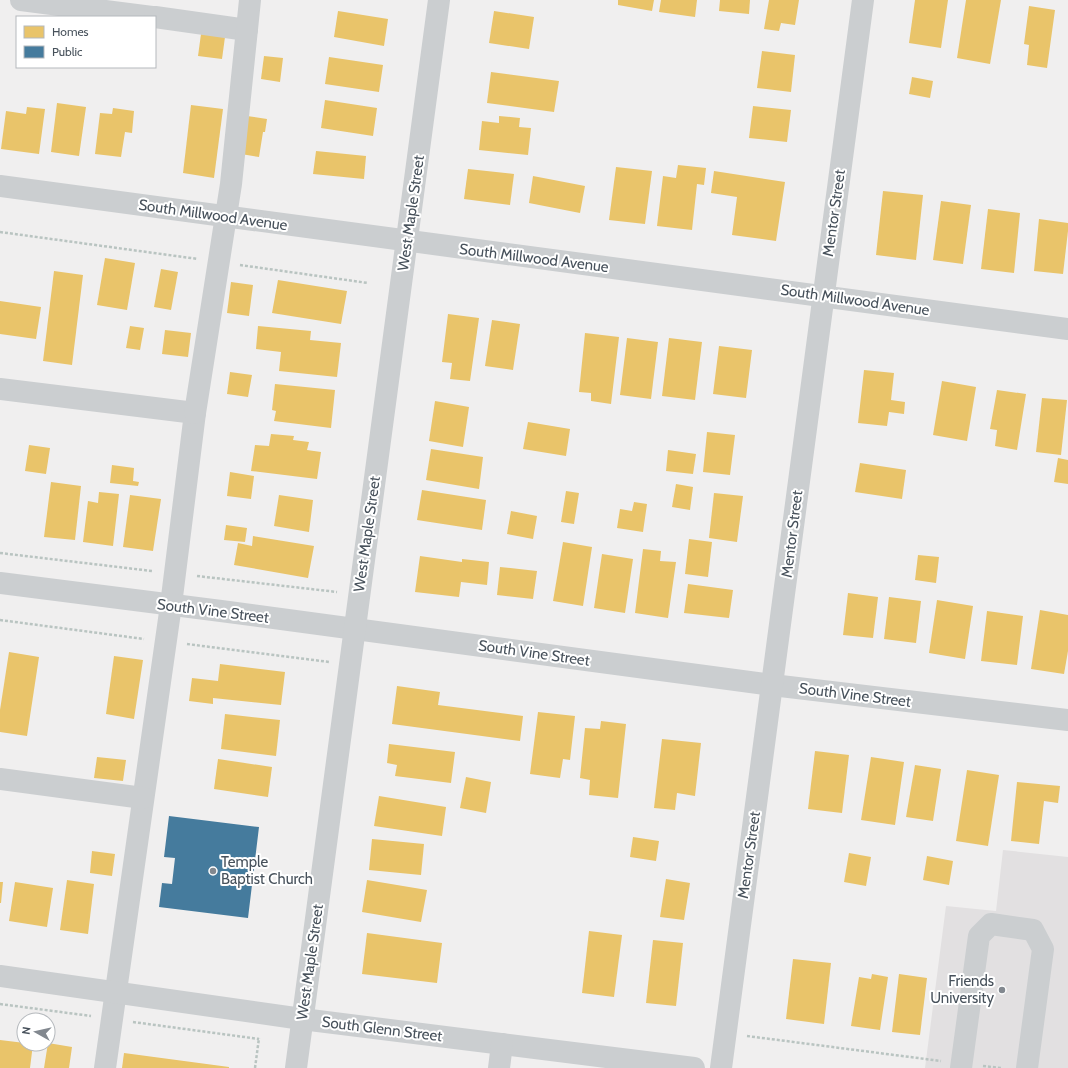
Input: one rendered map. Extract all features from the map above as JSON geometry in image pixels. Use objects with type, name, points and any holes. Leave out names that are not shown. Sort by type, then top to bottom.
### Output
[{"type":"street","points":[[20,0],[144,16]]},
{"type":"street","points":[[105,1068],[171,605],[196,413],[231,184],[250,0]]},
{"type":"street","name":"West Maple Street","points":[[296,1068],[439,0]]},
{"type":"street","name":"Mentor Street","points":[[721,1068],[863,0]]},
{"type":"street","points":[[156,18],[247,30]]},
{"type":"street","name":"South Millwood Avenue","points":[[0,186],[1068,329]]},
{"type":"street","points":[[0,389],[196,413]]},
{"type":"street","name":"South Vine Street","points":[[0,583],[772,685],[1068,720]]},
{"type":"street","points":[[0,779],[143,798]]},
{"type":"street","points":[[962,1066],[979,936],[991,924],[1033,930],[1043,949],[1027,1068]]},
{"type":"street","name":"South Glenn Street","points":[[0,976],[302,1019],[694,1068]]},
{"type":"street","points":[[499,1068],[502,1044]]},
{"type":"path","points":[[0,232],[368,283]]},
{"type":"path","points":[[725,1034],[962,1066],[1001,1068]]},
{"type":"shaded area","name":"Friends University","points":[[1003,850],[1068,857],[1068,1068],[925,1068],[946,906],[996,911]]},
{"type":"building: Homes","points":[[618,0],[654,0],[652,11],[618,5]]},
{"type":"building: Homes","points":[[661,0],[697,0],[695,17],[659,12]]},
{"type":"building: Homes","points":[[720,0],[750,0],[749,14],[719,11]]},
{"type":"building: Homes","points":[[769,0],[799,0],[795,25],[781,23],[779,31],[764,29]]},
{"type":"building: Homes","points":[[915,0],[948,0],[941,48],[909,43]]},
{"type":"building: Homes","points":[[966,0],[1001,0],[990,64],[957,58]]},
{"type":"building: Homes","points":[[1029,6],[1055,10],[1047,68],[1027,65],[1029,45],[1024,44]]},
{"type":"building: Homes","points":[[338,11],[388,19],[384,46],[334,37]]},
{"type":"building: Homes","points":[[494,11],[534,17],[529,49],[489,43]]},
{"type":"building: Homes","points":[[201,34],[225,37],[222,59],[198,56]]},
{"type":"building: Homes","points":[[762,51],[795,55],[791,92],[757,88]]},
{"type":"building: Homes","points":[[264,56],[283,58],[280,82],[261,79]]},
{"type":"building: Homes","points":[[329,57],[383,65],[379,92],[325,84]]},
{"type":"building: Homes","points":[[491,72],[559,81],[554,112],[487,103]]},
{"type":"building: Homes","points":[[912,77],[933,81],[930,98],[909,94]]},
{"type":"building: Homes","points":[[325,100],[377,108],[373,136],[321,128]]},
{"type":"building: Homes","points":[[57,103],[86,107],[79,156],[51,152]]},
{"type":"building: Homes","points":[[191,105],[223,109],[214,178],[183,173]]},
{"type":"building: Homes","points":[[753,106],[791,110],[787,142],[749,138]]},
{"type":"building: Homes","points":[[27,107],[45,109],[39,154],[1,149],[6,111],[26,114]]},
{"type":"building: Homes","points":[[113,108],[134,111],[132,133],[125,132],[121,157],[95,154],[100,113],[112,114]]},
{"type":"building: Homes","points":[[247,116],[267,119],[265,132],[263,132],[259,157],[241,154]]},
{"type":"building: Homes","points":[[499,116],[520,118],[519,127],[531,128],[528,155],[479,150],[482,121],[499,123]]},
{"type":"building: Homes","points":[[316,151],[366,156],[364,179],[313,174]]},
{"type":"building: Homes","points":[[678,165],[706,168],[704,185],[697,184],[692,230],[657,226],[663,176],[676,178]]},
{"type":"building: Homes","points":[[616,167],[652,171],[645,224],[609,220]]},
{"type":"building: Homes","points":[[468,169],[514,174],[510,205],[464,199]]},
{"type":"building: Homes","points":[[714,171],[785,182],[776,241],[732,235],[737,197],[711,193]]},
{"type":"building: Homes","points":[[533,176],[585,186],[580,213],[529,203]]},
{"type":"building: Homes","points":[[883,191],[923,195],[916,260],[876,255]]},
{"type":"building: Homes","points":[[941,201],[971,205],[963,264],[933,260]]},
{"type":"building: Homes","points":[[988,209],[1020,213],[1014,273],[981,269]]},
{"type":"building: Homes","points":[[1039,219],[1068,223],[1063,274],[1034,271]]},
{"type":"building: Homes","points":[[105,258],[135,263],[127,310],[97,305]]},
{"type":"building: Homes","points":[[161,269],[178,272],[171,310],[154,307]]},
{"type":"building: Homes","points":[[54,271],[83,275],[72,365],[43,361]]},
{"type":"building: Homes","points":[[278,280],[347,291],[341,324],[272,313]]},
{"type":"building: Homes","points":[[231,282],[253,285],[249,316],[227,313]]},
{"type":"building: Homes","points":[[0,301],[41,307],[36,339],[0,334]]},
{"type":"building: Homes","points":[[448,314],[479,318],[470,381],[450,379],[452,363],[442,362]]},
{"type":"building: Homes","points":[[492,320],[520,324],[513,370],[485,366]]},
{"type":"building: Homes","points":[[130,326],[144,328],[140,350],[126,348]]},
{"type":"building: Homes","points":[[258,326],[311,331],[310,340],[341,343],[337,377],[279,371],[281,352],[256,349]]},
{"type":"building: Homes","points":[[165,330],[191,333],[188,357],[162,354]]},
{"type":"building: Homes","points":[[585,333],[619,337],[611,404],[591,401],[591,393],[579,392]]},
{"type":"building: Homes","points":[[627,338],[658,342],[651,399],[620,395]]},
{"type":"building: Homes","points":[[669,338],[702,342],[695,400],[662,396]]},
{"type":"building: Homes","points":[[719,346],[752,350],[746,398],[713,394]]},
{"type":"building: Homes","points":[[864,370],[894,373],[891,400],[905,402],[904,414],[889,412],[887,426],[858,423]]},
{"type":"building: Homes","points":[[230,372],[252,375],[248,397],[227,394]]},
{"type":"building: Homes","points":[[942,381],[976,387],[967,441],[933,435]]},
{"type":"building: Homes","points":[[275,384],[335,390],[331,428],[274,421],[276,411],[272,410]]},
{"type":"building: Homes","points":[[997,390],[1026,394],[1017,450],[995,446],[997,430],[990,429]]},
{"type":"building: Homes","points":[[1042,398],[1067,400],[1061,455],[1036,452]]},
{"type":"building: Homes","points":[[435,401],[469,407],[463,447],[429,441]]},
{"type":"building: Homes","points":[[528,422],[570,429],[566,456],[523,449]]},
{"type":"building: Homes","points":[[707,432],[735,435],[730,475],[703,472]]},
{"type":"building: Homes","points":[[271,434],[294,436],[293,440],[309,442],[307,450],[321,452],[317,479],[251,471],[255,445],[269,446]]},
{"type":"building: Homes","points":[[29,445],[50,448],[46,474],[25,471]]},
{"type":"building: Homes","points":[[431,449],[483,457],[479,489],[426,480]]},
{"type":"building: Homes","points":[[668,450],[696,454],[693,474],[666,471]]},
{"type":"building: Homes","points":[[1058,458],[1068,460],[1068,484],[1054,482]]},
{"type":"building: Homes","points":[[860,463],[906,470],[902,499],[855,492]]},
{"type":"building: Homes","points":[[112,465],[134,468],[133,481],[139,482],[138,486],[110,483]]},
{"type":"building: Homes","points":[[230,472],[254,476],[251,499],[227,496]]},
{"type":"building: Homes","points":[[51,482],[81,486],[75,540],[44,537]]},
{"type":"building: Homes","points":[[676,484],[693,487],[690,510],[672,507]]},
{"type":"building: Homes","points":[[422,490],[486,500],[482,530],[417,520]]},
{"type":"building: Homes","points":[[566,491],[579,493],[574,524],[561,522]]},
{"type":"building: Homes","points":[[99,492],[119,494],[113,546],[83,542],[88,501],[98,503]]},
{"type":"building: Homes","points":[[714,493],[743,496],[737,542],[709,538]]},
{"type":"building: Homes","points":[[130,495],[161,499],[153,551],[123,547]]},
{"type":"building: Homes","points":[[279,495],[313,500],[309,532],[274,526]]},
{"type":"building: Homes","points":[[634,502],[647,504],[643,532],[617,528],[620,509],[632,511]]},
{"type":"building: Homes","points":[[511,511],[537,516],[533,539],[507,534]]},
{"type":"building: Homes","points":[[226,525],[247,528],[245,542],[224,540]]},
{"type":"building: Homes","points":[[253,536],[314,546],[308,578],[234,565],[238,543],[252,546]]},
{"type":"building: Homes","points":[[689,539],[712,542],[708,577],[685,574]]},
{"type":"building: Homes","points":[[563,542],[592,547],[583,606],[553,601]]},
{"type":"building: Homes","points":[[643,549],[661,551],[660,561],[676,562],[668,618],[635,613]]},
{"type":"building: Homes","points":[[602,554],[633,559],[625,613],[594,608]]},
{"type":"building: Homes","points":[[918,555],[939,557],[936,583],[915,580]]},
{"type":"building: Homes","points":[[420,556],[462,562],[462,559],[489,562],[487,585],[461,582],[459,597],[415,592]]},
{"type":"building: Homes","points":[[500,567],[537,571],[533,599],[497,595]]},
{"type":"building: Homes","points":[[688,584],[733,590],[729,618],[684,613]]},
{"type":"building: Homes","points":[[848,593],[878,597],[873,638],[843,635]]},
{"type":"building: Homes","points":[[889,597],[921,601],[916,643],[884,639]]},
{"type":"building: Homes","points":[[937,600],[973,606],[965,659],[929,653]]},
{"type":"building: Homes","points":[[1040,610],[1068,615],[1068,651],[1064,674],[1031,669]]},
{"type":"building: Homes","points":[[987,611],[1023,616],[1017,665],[981,661]]},
{"type":"building: Homes","points":[[9,652],[39,657],[27,736],[0,732],[0,710]]},
{"type":"building: Homes","points":[[114,656],[143,660],[134,719],[106,714]]},
{"type":"building: Homes","points":[[220,664],[285,672],[281,705],[213,698],[213,704],[189,701],[192,678],[218,681]]},
{"type":"building: Homes","points":[[397,686],[440,692],[438,705],[523,716],[520,741],[392,724]]},
{"type":"building: Homes","points":[[538,712],[575,716],[570,760],[563,759],[560,778],[530,774]]},
{"type":"building: Homes","points":[[225,714],[280,720],[276,756],[221,749]]},
{"type":"building: Homes","points":[[601,721],[626,724],[618,798],[589,795],[590,780],[580,778],[585,728],[600,729]]},
{"type":"building: Homes","points":[[662,739],[701,743],[695,796],[677,793],[675,810],[654,808]]},
{"type":"building: Homes","points":[[389,744],[455,752],[451,783],[395,776],[397,765],[387,763]]},
{"type":"building: Homes","points":[[815,751],[849,755],[842,813],[808,809]]},
{"type":"building: Homes","points":[[97,757],[126,760],[123,781],[94,778]]},
{"type":"building: Homes","points":[[871,757],[904,762],[895,825],[861,820]]},
{"type":"building: Homes","points":[[218,759],[272,767],[268,797],[214,789]]},
{"type":"building: Homes","points":[[915,765],[941,769],[933,821],[906,817]]},
{"type":"building: Homes","points":[[967,770],[999,775],[988,846],[956,841]]},
{"type":"building: Homes","points":[[466,777],[491,782],[486,813],[460,808]]},
{"type":"building: Homes","points":[[1017,782],[1060,786],[1058,803],[1044,801],[1039,844],[1011,841]]},
{"type":"building: Homes","points":[[379,796],[446,807],[442,836],[374,826]]},
{"type":"building: Homes","points":[[633,837],[659,841],[656,861],[630,857]]},
{"type":"building: Homes","points":[[372,839],[424,844],[421,875],[369,870]]},
{"type":"building: Homes","points":[[92,851],[115,854],[112,876],[90,873]]},
{"type":"building: Homes","points":[[849,853],[871,857],[866,886],[844,882]]},
{"type":"building: Homes","points":[[927,856],[953,861],[949,885],[923,880]]},
{"type":"building: Homes","points":[[666,879],[690,883],[684,920],[660,917]]},
{"type":"building: Homes","points":[[67,880],[94,884],[88,934],[60,930]]},
{"type":"building: Homes","points":[[367,880],[427,890],[421,922],[362,912]]},
{"type":"building: Homes","points":[[0,882],[3,882],[1,903],[0,903]]},
{"type":"building: Homes","points":[[15,882],[53,888],[47,927],[9,921]]},
{"type":"building: Homes","points":[[589,931],[622,935],[614,997],[582,993]]},
{"type":"building: Homes","points":[[367,933],[442,943],[437,983],[362,974]]},
{"type":"building: Homes","points":[[653,940],[683,943],[676,1006],[646,1003]]},
{"type":"building: Homes","points":[[793,959],[831,963],[824,1024],[786,1019]]},
{"type":"building: Homes","points":[[872,974],[888,977],[880,1030],[851,1026],[859,977],[871,979]]},
{"type":"building: Homes","points":[[899,974],[927,978],[920,1035],[892,1032]]},
{"type":"building: Homes","points":[[0,1040],[16,1042],[16,1052],[32,1052],[30,1068],[0,1068]]},
{"type":"building: Homes","points":[[56,1044],[72,1047],[69,1068],[44,1068],[47,1052],[56,1052]]},
{"type":"building: Homes","points":[[124,1053],[229,1067],[229,1068],[122,1068]]},
{"type":"building: Public","name":"Temple Baptist Church","points":[[169,816],[259,827],[248,918],[159,907],[162,883],[172,884],[175,858],[164,857]]},
{"type":"place","name":"Temple Baptist Church","points":[[213,871]]},
{"type":"place","name":"Friends University","points":[[1002,990]]}]
